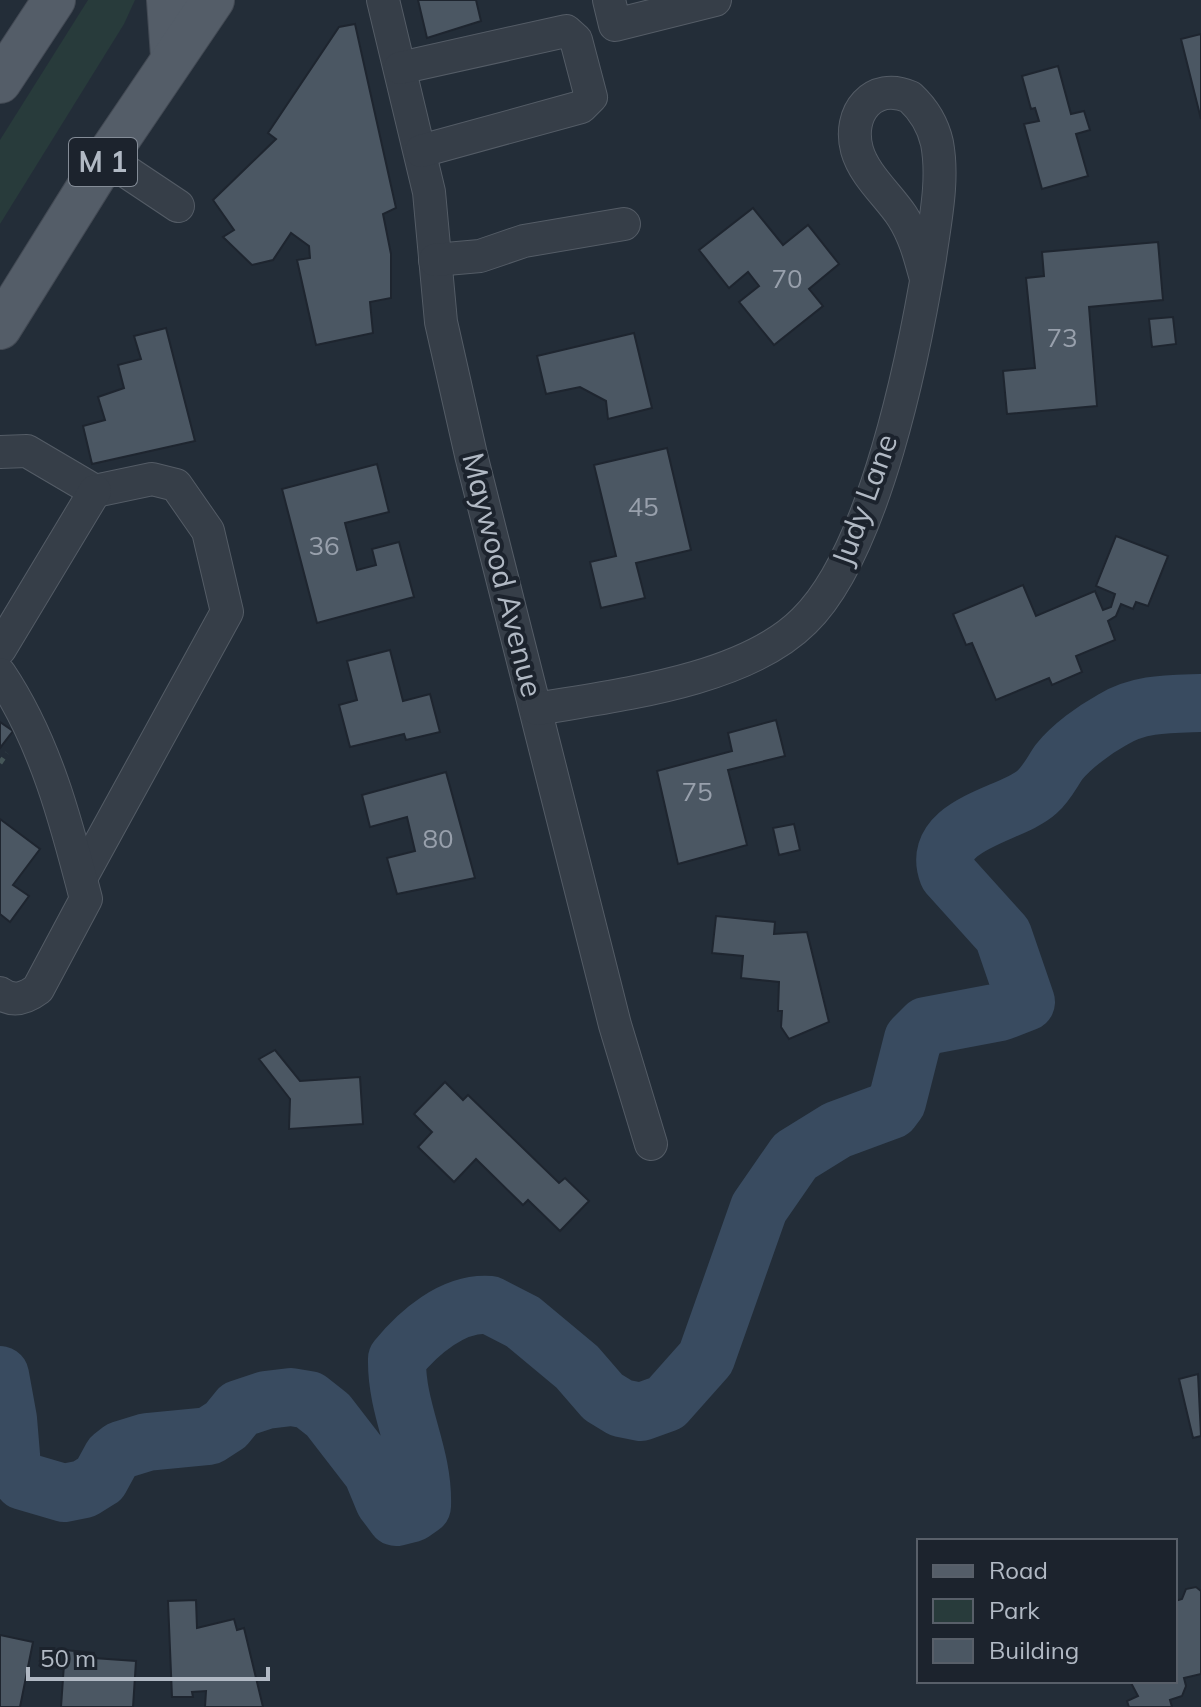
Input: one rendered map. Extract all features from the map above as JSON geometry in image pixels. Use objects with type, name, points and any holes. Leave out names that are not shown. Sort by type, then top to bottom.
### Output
[{"type":"main road","points":[[0,82],[54,0]]},
{"type":"main road","points":[[168,0],[172,56]]},
{"type":"main road","name":"M 1","points":[[0,328],[172,56],[213,0]]},
{"type":"street","name":"Maywood Avenue","points":[[383,0],[429,192],[441,322],[471,455],[612,1011],[651,1144]]},
{"type":"street","points":[[609,0],[615,25],[715,0]]},
{"type":"street","points":[[400,68],[566,31],[576,40],[591,97],[581,107],[421,151]]},
{"type":"street","name":"Judy Lane","points":[[537,709],[657,685],[732,665],[760,652],[804,622],[834,582],[864,519],[915,349],[926,279],[938,192],[937,145],[920,107],[898,92],[885,92],[870,96],[862,107],[855,133],[857,151],[904,220],[916,243],[926,279]]},
{"type":"street","points":[[106,158],[178,206]]},
{"type":"street","points":[[435,260],[480,256],[524,241],[624,224]]},
{"type":"street","points":[[0,452],[27,451],[95,491],[152,479],[176,485],[208,531],[227,612],[81,878]]},
{"type":"street","points":[[0,649],[95,491]]},
{"type":"street","points":[[0,674],[16,699],[47,766],[86,899],[38,989],[25,999],[6,998],[0,993]]},
{"type":"green space","points":[[88,0],[135,0],[124,24],[0,224],[0,140]]},
{"type":"building","points":[[418,0],[476,0],[481,21],[427,38]]},
{"type":"building","points":[[355,24],[396,208],[383,214],[391,254],[391,298],[370,302],[373,333],[316,345],[297,260],[310,258],[309,246],[291,233],[273,260],[252,265],[223,237],[234,230],[213,200],[276,139],[268,133],[339,27]]},
{"type":"building","points":[[1201,34],[1201,119],[1181,39]]},
{"type":"building","points":[[1058,66],[1071,114],[1084,111],[1090,130],[1076,134],[1088,176],[1042,189],[1024,124],[1039,121],[1035,108],[1031,109],[1022,76]]},
{"type":"building","points":[[753,208],[783,245],[808,225],[839,264],[809,289],[823,306],[774,345],[739,302],[759,286],[748,272],[729,288],[699,250]]},
{"type":"building","points":[[1158,242],[1163,300],[1089,307],[1097,406],[1007,414],[1003,371],[1035,368],[1026,278],[1044,276],[1042,252]]},
{"type":"building","points":[[1173,317],[1176,344],[1152,347],[1149,319]]},
{"type":"building","points":[[166,328],[195,441],[92,464],[83,426],[105,420],[98,397],[124,388],[118,365],[141,359],[134,336]]},
{"type":"building","points":[[634,333],[652,408],[608,419],[606,401],[580,387],[546,394],[537,356]]},
{"type":"building","points":[[667,448],[691,550],[636,563],[645,598],[601,608],[590,562],[616,556],[594,465]]},
{"type":"building","points":[[377,464],[389,512],[345,523],[357,570],[376,565],[372,549],[399,542],[414,597],[317,623],[282,489]]},
{"type":"building","points":[[1116,536],[1168,556],[1148,606],[1136,602],[1133,609],[1121,604],[1116,616],[1108,621],[1115,640],[1076,656],[1082,672],[1052,685],[1049,678],[996,700],[972,643],[966,645],[953,614],[1023,585],[1036,616],[1095,591],[1103,610],[1111,607],[1115,594],[1096,586]]},
{"type":"building","points":[[390,650],[403,701],[430,694],[440,732],[406,740],[404,734],[350,747],[339,705],[357,700],[347,661]]},
{"type":"building","points":[[776,720],[785,756],[728,770],[747,845],[678,864],[657,771],[732,751],[728,733]]},
{"type":"building","points":[[0,722],[13,731],[0,748]]},
{"type":"building","points":[[446,772],[475,878],[397,894],[387,858],[415,851],[407,817],[370,827],[362,795]]},
{"type":"building","points":[[0,819],[40,849],[13,885],[29,896],[10,922],[0,914]]},
{"type":"building","points":[[794,824],[800,850],[779,855],[773,828]]},
{"type":"building","points":[[716,916],[775,922],[774,934],[807,932],[829,1022],[789,1039],[781,1027],[782,1011],[778,1011],[779,982],[741,978],[743,956],[712,953]]},
{"type":"building","points":[[275,1050],[300,1081],[360,1077],[363,1124],[289,1129],[290,1099],[259,1059]]},
{"type":"building","points":[[445,1082],[463,1100],[468,1095],[559,1183],[565,1178],[589,1201],[560,1231],[528,1200],[523,1205],[476,1159],[454,1182],[418,1147],[432,1132],[414,1114]]},
{"type":"building","points":[[1198,1374],[1201,1436],[1193,1438],[1179,1379]]},
{"type":"building","points":[[1196,1587],[1201,1591],[1201,1674],[1184,1678],[1186,1686],[1182,1696],[1170,1700],[1172,1707],[1129,1707],[1127,1701],[1138,1696],[1131,1683],[1177,1683],[1177,1600],[1182,1599],[1186,1589]]},
{"type":"building","points":[[196,1600],[197,1628],[234,1619],[237,1630],[244,1628],[263,1707],[205,1707],[206,1691],[192,1692],[193,1697],[172,1697],[168,1601]]},
{"type":"building","points":[[0,1635],[33,1642],[20,1707],[0,1707]]},
{"type":"building","points":[[65,1650],[94,1653],[94,1658],[136,1661],[133,1707],[61,1707]]},
{"type":"waterway","points":[[0,1375],[12,1467],[23,1481],[64,1493],[84,1489],[100,1479],[112,1457],[121,1450],[147,1442],[209,1436],[226,1425],[239,1409],[266,1400],[291,1397],[309,1400],[328,1415],[372,1472],[384,1501],[396,1517],[412,1513],[422,1506],[419,1468],[401,1397],[397,1359],[415,1339],[450,1314],[476,1305],[490,1305],[523,1322],[577,1367],[603,1397],[621,1408],[641,1412],[666,1403],[706,1358],[759,1208],[795,1156],[837,1130],[891,1110],[897,1102],[913,1039],[926,1026],[1000,1012],[1026,1002],[1003,935],[948,874],[945,857],[950,843],[976,823],[1037,792],[1070,750],[1122,714],[1144,707],[1201,703]]}]
